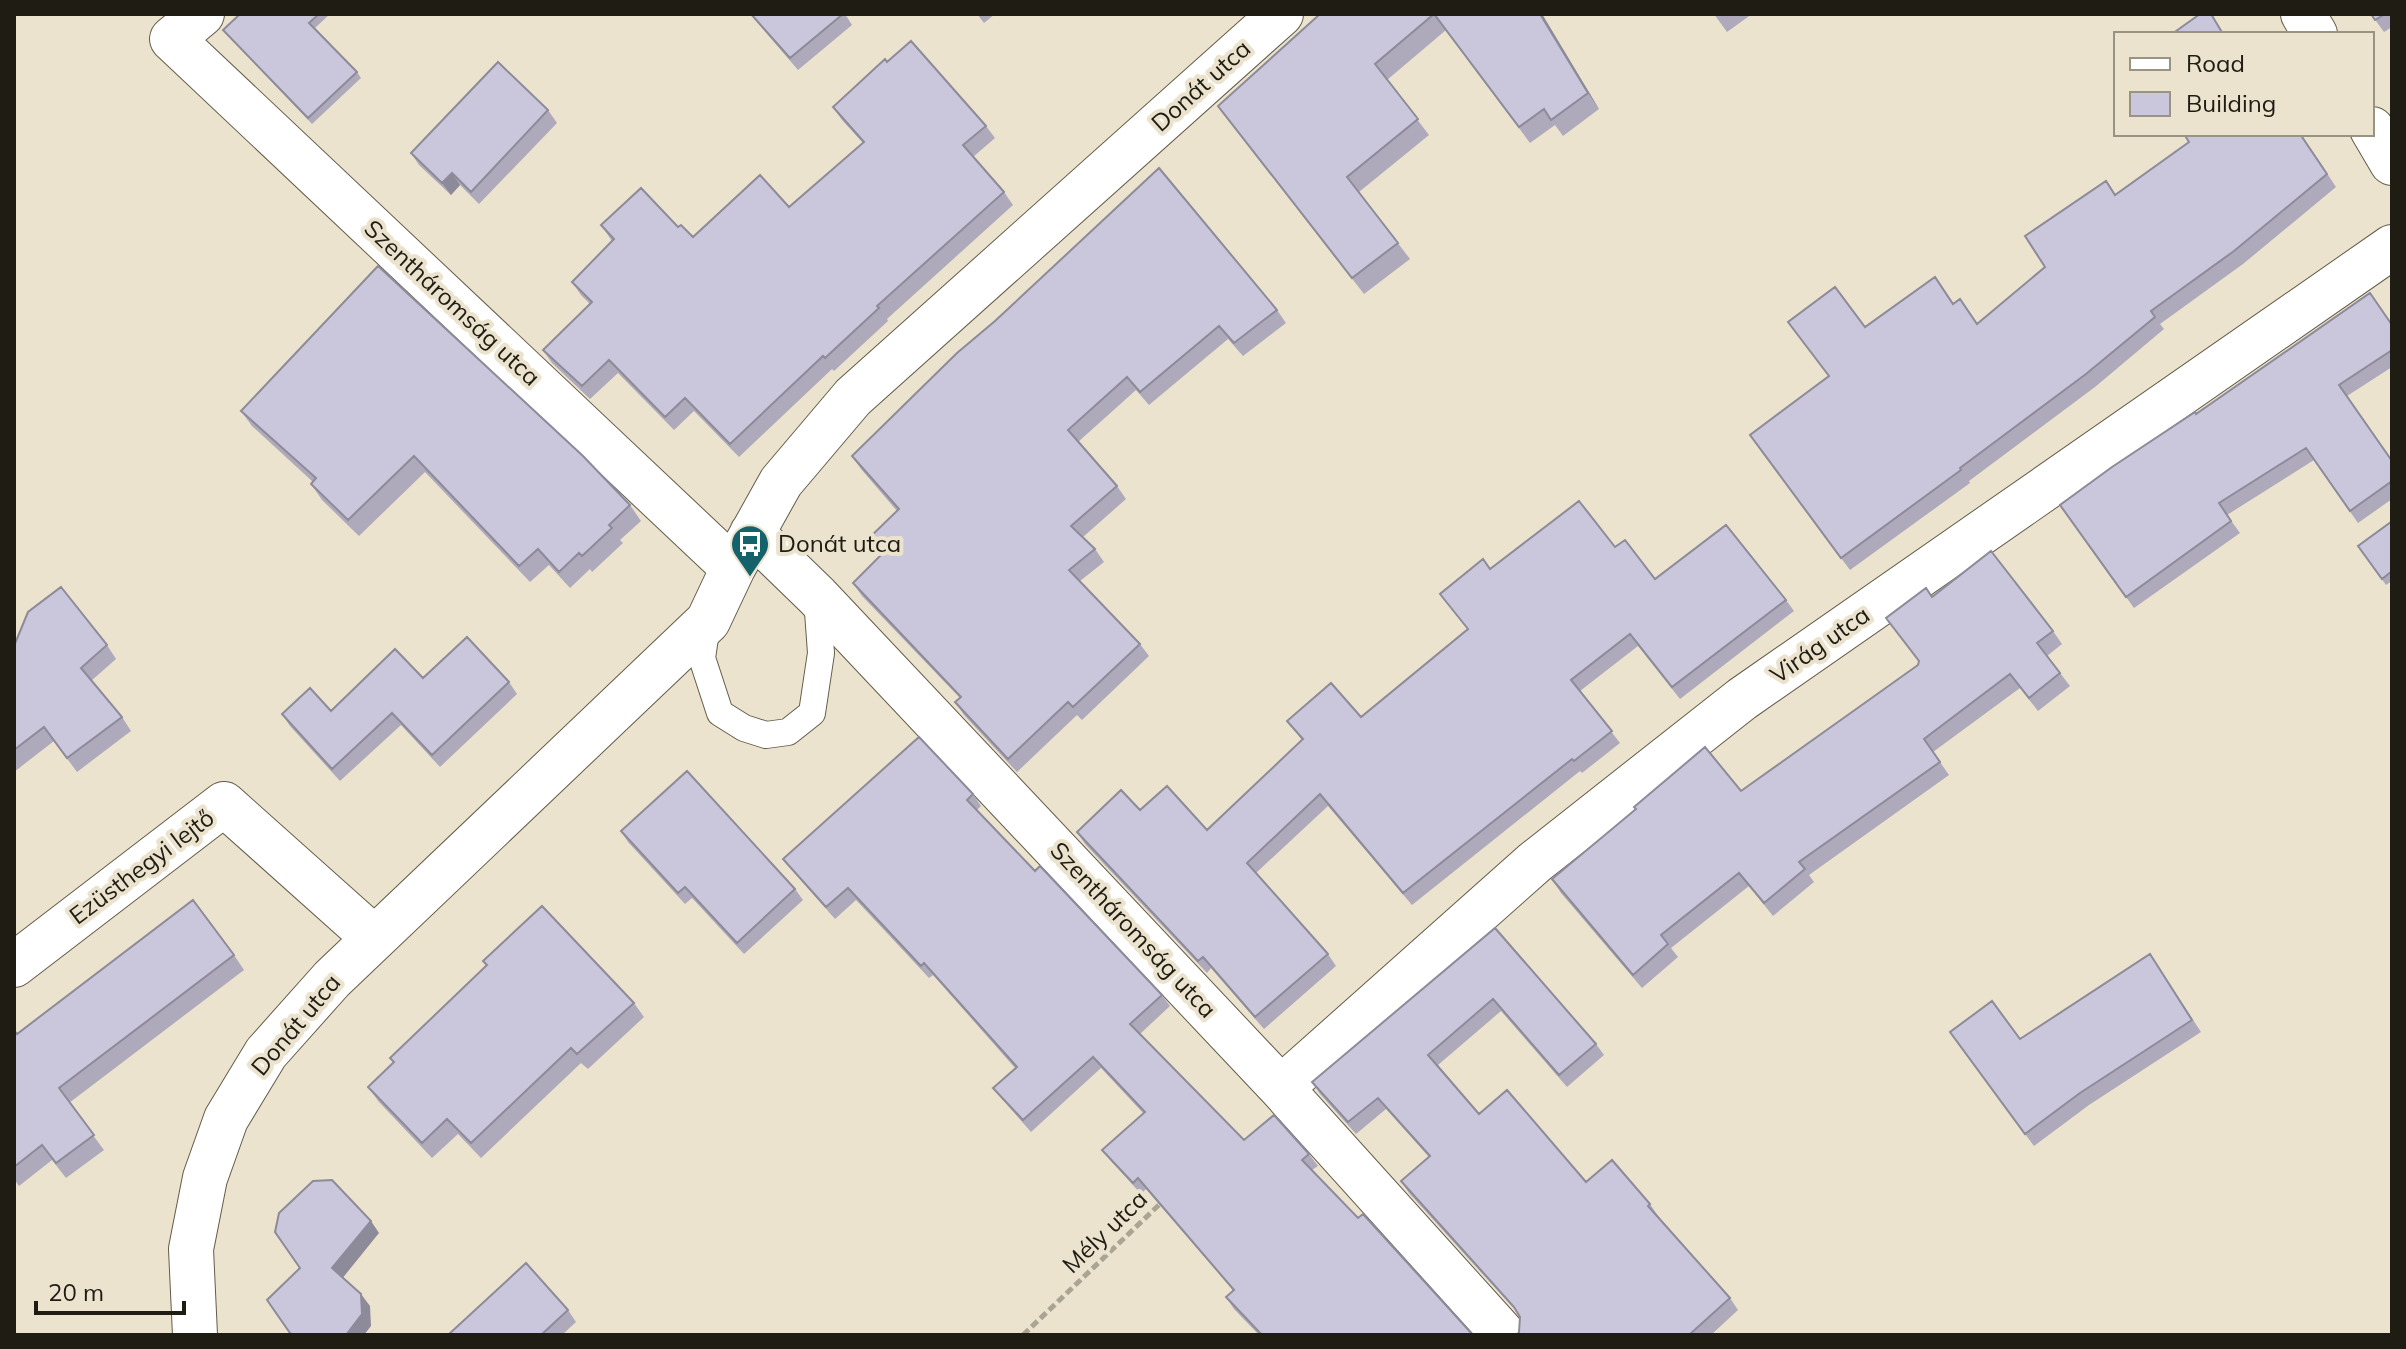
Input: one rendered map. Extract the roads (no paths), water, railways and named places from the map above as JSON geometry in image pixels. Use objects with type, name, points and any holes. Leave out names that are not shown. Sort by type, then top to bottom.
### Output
[{"type":"street","name":"Donát utca","points":[[742,550],[781,482],[853,397],[1281,14]]},
{"type":"street","points":[[2303,14],[2314,32]]},
{"type":"street","name":"Szentháromság utca","points":[[187,27],[742,550],[817,596],[1281,1088],[1504,1335]]},
{"type":"street","points":[[2374,132],[2392,163]]},
{"type":"street","name":"Virág utca","points":[[1281,1088],[1535,862],[1742,699],[2392,247]]},
{"type":"street","points":[[708,621],[742,550]]},
{"type":"street","name":"Donát utca","points":[[195,1335],[191,1249],[205,1178],[226,1119],[266,1053],[332,979],[708,621]]},
{"type":"street","name":"Ezüsthegyi lejtő","points":[[14,965],[224,804],[374,938]]},
{"type":"lane","points":[[708,621],[702,658],[720,713],[744,728],[766,735],[788,732],[812,713],[821,653],[817,596]]},
{"type":"place","name":"Donát utca","points":[[750,578]]}]
